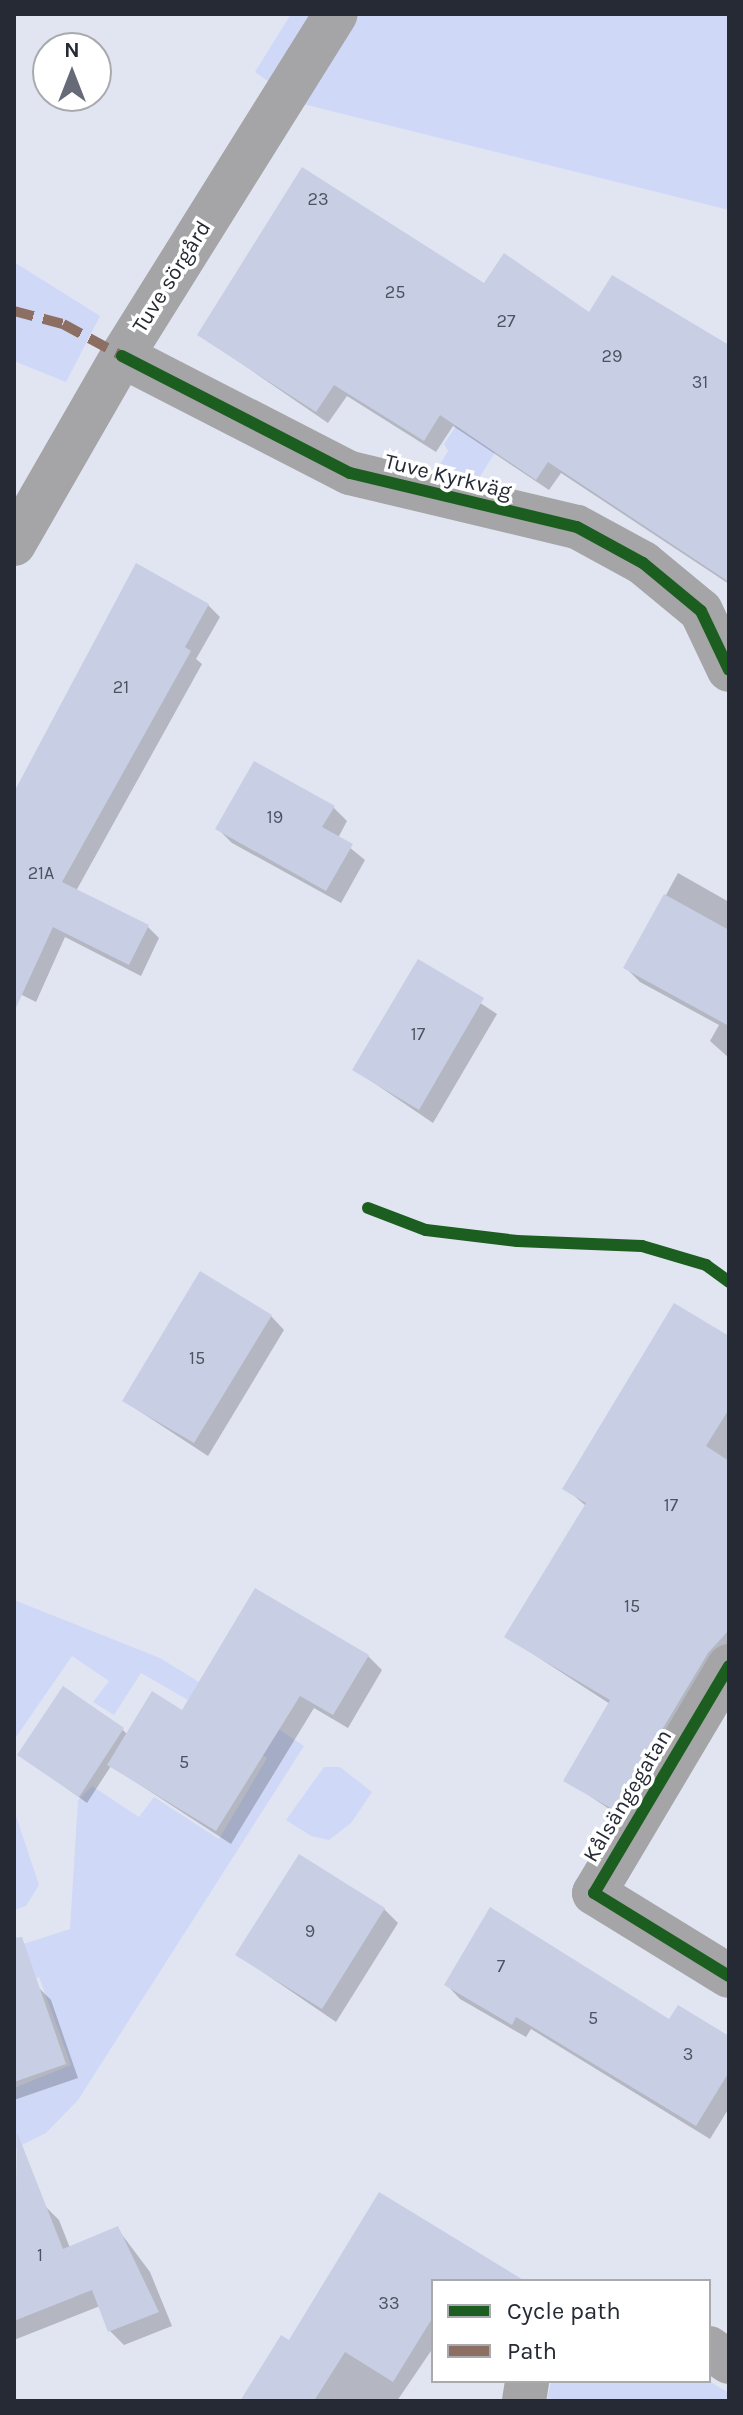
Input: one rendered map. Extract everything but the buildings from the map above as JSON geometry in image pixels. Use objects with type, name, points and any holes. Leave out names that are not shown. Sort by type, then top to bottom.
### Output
[{"type":"street","name":"Tuve sörgård","points":[[14,544],[122,356],[336,14]]},
{"type":"street","name":"Tuve Kyrkväg","points":[[122,356],[350,473],[577,527],[643,563],[701,611],[729,670]]},
{"type":"street","name":"Kålsängegatan","points":[[729,1666],[594,1893],[729,1976]]},
{"type":"street","points":[[711,2349],[729,2362]]},
{"type":"shaded area","points":[[291,14],[729,14],[729,210],[299,103],[255,72]]},
{"type":"shaded area","points":[[14,262],[100,316],[66,382],[14,361]]},
{"type":"shaded area","points":[[479,391],[518,415],[478,480],[436,471],[448,451],[444,444]]},
{"type":"shaded area","points":[[14,1600],[160,1658],[199,1682],[188,1700],[141,1673],[114,1715],[93,1702],[109,1681],[72,1656],[14,1740]]},
{"type":"shaded area","points":[[219,1690],[304,1746],[78,2100],[46,2133],[14,2149],[14,2088],[71,2065],[39,1977],[14,1985],[14,1947],[70,1929],[78,1800],[92,1786],[139,1817],[154,1797],[219,1839],[267,1758],[201,1716]]},
{"type":"shaded area","points":[[324,1767],[340,1767],[372,1792],[351,1823],[329,1840],[311,1836],[286,1820]]},
{"type":"shaded area","points":[[14,1810],[39,1885],[26,1906],[14,1910]]},
{"type":"shaded area","points":[[711,2382],[729,2393],[729,2401],[547,2401],[551,2383]]},
{"type":"marked path","points":[[14,311],[63,324],[122,356]]},
{"type":"cycle path","points":[[122,356],[350,473],[577,527],[643,563],[701,611],[729,670]]},
{"type":"cycle path","points":[[368,1208],[426,1230],[517,1241],[642,1246],[706,1265],[729,1282]]},
{"type":"cycle path","points":[[729,1666],[594,1893],[729,1976]]}]
